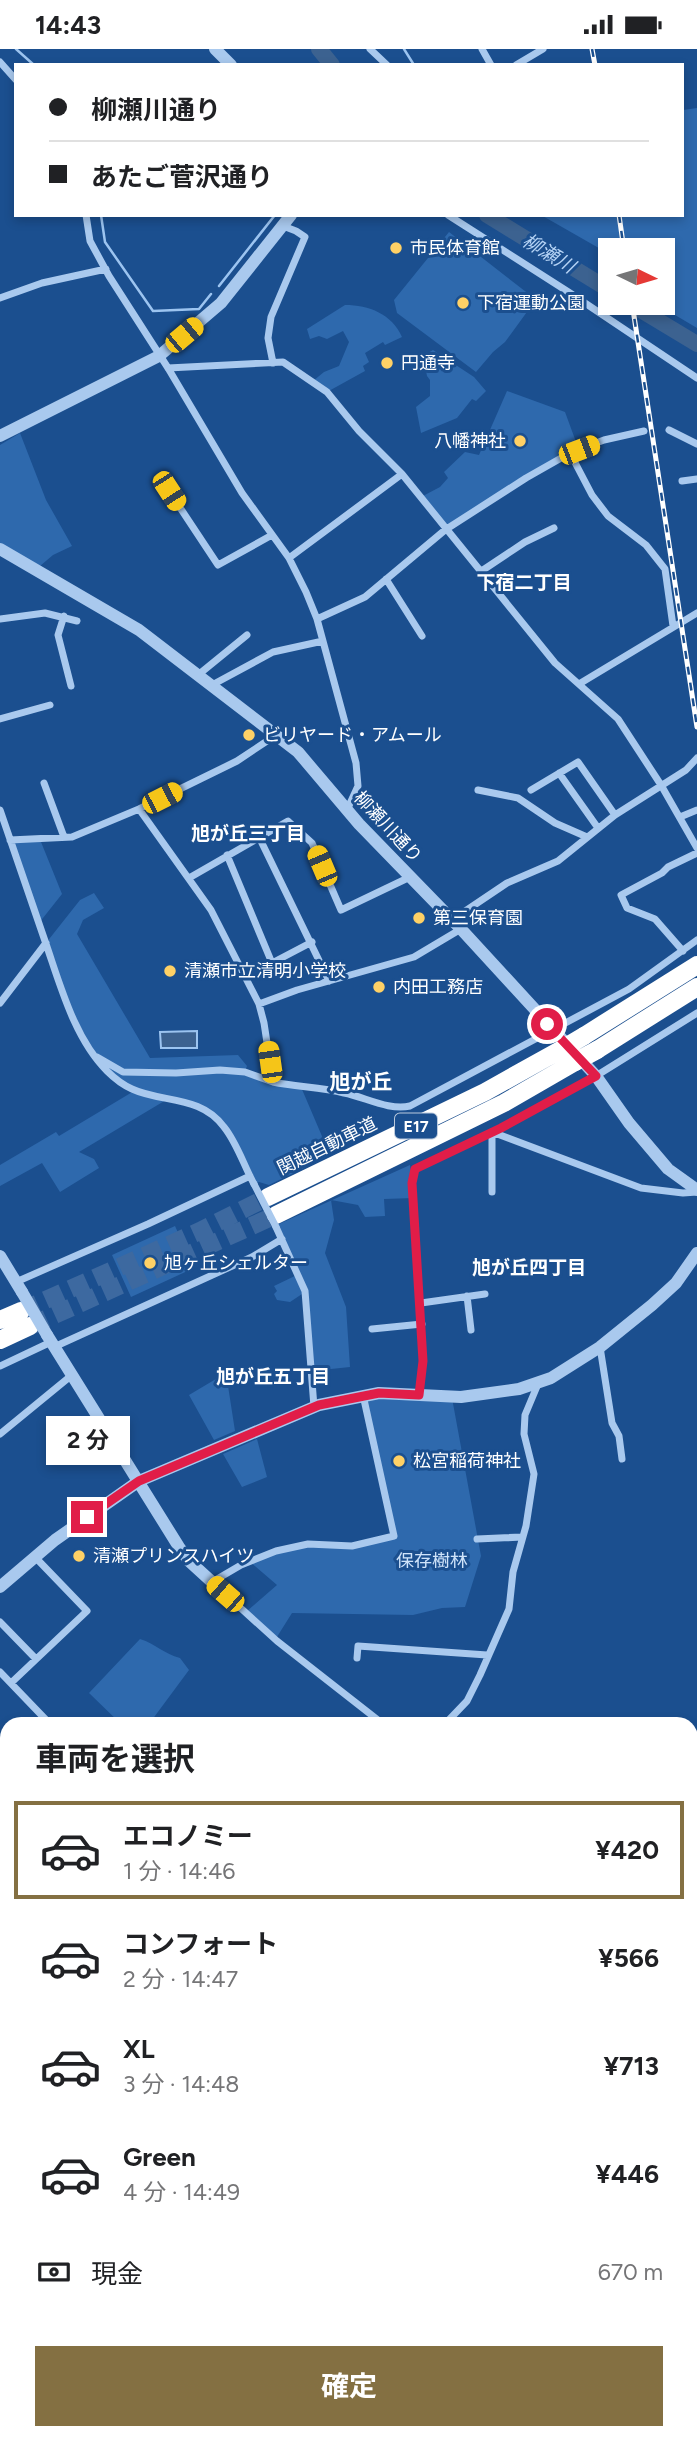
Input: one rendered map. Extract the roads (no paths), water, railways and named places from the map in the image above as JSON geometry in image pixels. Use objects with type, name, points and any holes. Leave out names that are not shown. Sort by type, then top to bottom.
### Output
[{"type":"highway","name":"関越自動車道","points":[[276,1221],[492,1108],[568,1056],[584,1036],[697,965]]},
{"type":"highway","name":"関越自動車道","points":[[268,1197],[485,1092],[568,1056],[597,1050],[697,987]]},
{"type":"highway","points":[[0,1321],[26,1319],[0,1340]]},
{"type":"street","points":[[215,49],[230,63]]},
{"type":"street","points":[[370,49],[385,63]]},
{"type":"street","points":[[519,63],[543,49]]},
{"type":"street","points":[[0,62],[14,78]]},
{"type":"street","points":[[86,217],[90,240],[106,269],[242,493],[289,558],[317,619],[356,763],[358,786],[347,810]]},
{"type":"street","points":[[0,436],[159,356],[221,303],[290,217]]},
{"type":"street","points":[[451,217],[697,378]]},
{"type":"street","points":[[272,363],[268,338],[271,317],[305,237],[283,226]]},
{"type":"street","points":[[0,297],[42,283],[106,269]]},
{"type":"street","points":[[168,368],[283,362],[320,387],[402,474],[555,663],[618,719],[680,817],[697,851],[621,895],[627,908],[655,919],[683,951]]},
{"type":"street","points":[[669,430],[697,444]]},
{"type":"street","points":[[317,619],[365,597],[445,530],[570,453],[604,440],[644,431]]},
{"type":"street","points":[[570,453],[592,495],[608,516],[646,545],[665,569],[673,626]]},
{"type":"street","points":[[289,558],[402,474]]},
{"type":"street","points":[[682,481],[697,479]]},
{"type":"street","points":[[169,491],[218,565],[272,534]]},
{"type":"street","points":[[480,572],[525,542],[555,528]]},
{"type":"street","name":"柳瀬川通り","points":[[0,549],[139,630],[276,734],[314,769],[347,810],[596,1076],[629,1123],[668,1169],[697,1191]]},
{"type":"street","points":[[386,579],[422,636]]},
{"type":"street","points":[[0,619],[45,613],[77,621]]},
{"type":"street","points":[[579,684],[697,613]]},
{"type":"street","points":[[64,616],[58,635],[71,686]]},
{"type":"street","points":[[198,675],[247,635]]},
{"type":"street","points":[[212,685],[273,652],[323,641]]},
{"type":"street","points":[[0,719],[50,705]]},
{"type":"street","points":[[10,840],[72,837],[139,809],[237,761],[276,734]]},
{"type":"street","points":[[259,1003],[414,957],[507,883],[558,861],[615,814],[686,770],[697,758]]},
{"type":"street","points":[[531,790],[578,762],[615,814]]},
{"type":"street","points":[[559,773],[598,828]]},
{"type":"street","points":[[44,783],[64,837]]},
{"type":"street","points":[[478,790],[518,799],[555,823],[587,838]]},
{"type":"street","points":[[139,809],[211,910],[259,1003],[273,1081]]},
{"type":"street","points":[[0,810],[58,983],[76,1024],[94,1055],[108,1073],[135,1091],[172,1097],[212,1114],[224,1127],[276,1221],[305,1291],[314,1406]]},
{"type":"street","points":[[680,817],[697,810]]},
{"type":"street","points":[[189,878],[288,821],[312,843],[341,910],[410,877]]},
{"type":"street","points":[[259,837],[329,981]]},
{"type":"street","points":[[227,855],[272,963],[312,942]]},
{"type":"street","points":[[94,1055],[123,1072],[245,1072],[273,1081],[344,1092],[403,1107],[629,989],[697,940]]},
{"type":"street","points":[[0,1003],[46,943]]},
{"type":"street","points":[[419,1395],[423,1361],[412,1183],[415,1169],[492,1132],[596,1076],[697,1013]]},
{"type":"street","points":[[492,1132],[641,1188],[684,1193],[697,1191]]},
{"type":"street","points":[[492,1132],[492,1192]]},
{"type":"street","points":[[19,1287],[250,1176]]},
{"type":"street","points":[[0,1366],[51,1341],[252,1257],[282,1239]]},
{"type":"street","points":[[0,1587],[35,1557],[139,1481],[314,1406],[363,1395],[393,1392],[441,1398],[461,1397],[538,1384],[564,1371],[600,1347],[664,1294],[697,1253]]},
{"type":"street","points":[[0,1256],[4,1273],[19,1287],[189,1561],[277,1641],[374,1717]]},
{"type":"street","points":[[421,1303],[485,1294]]},
{"type":"street","points":[[467,1296],[471,1330]]},
{"type":"street","points":[[372,1329],[422,1324]]},
{"type":"street","points":[[600,1347],[612,1423],[620,1436],[621,1459]]},
{"type":"street","points":[[0,1434],[72,1375]]},
{"type":"street","points":[[451,1717],[467,1700],[481,1675],[509,1609],[513,1572],[526,1526],[534,1475],[524,1434],[525,1415],[538,1384]]},
{"type":"street","points":[[212,1583],[241,1565],[276,1551],[308,1544],[352,1546],[394,1536],[363,1395]]},
{"type":"street","points":[[477,1539],[522,1537]]},
{"type":"street","points":[[11,1683],[87,1611],[35,1557]]},
{"type":"street","points":[[0,1622],[36,1659]]},
{"type":"street","points":[[357,1658],[358,1646],[488,1655]]},
{"type":"street","points":[[0,1672],[43,1717]]},
{"type":"waterway","points":[[16,49],[32,63]]},
{"type":"waterway","name":"柳瀬川","points":[[319,49],[330,63]]},
{"type":"waterway","points":[[404,49],[413,63]]},
{"type":"waterway","points":[[101,217],[105,242],[153,311],[199,309],[211,294]]},
{"type":"waterway","points":[[219,286],[273,217]]},
{"type":"waterway","name":"柳瀬川","points":[[490,217],[598,283]]},
{"type":"waterway","name":"柳瀬川","points":[[649,315],[697,344]]},
{"type":"tunnel","points":[[21,1311],[200,1231],[268,1197]]},
{"type":"tunnel","points":[[30,1326],[276,1215]]},
{"type":"railway","points":[[592,49],[595,63]]},
{"type":"railway","points":[[619,217],[622,238]]},
{"type":"railway","points":[[634,315],[697,727]]},
{"type":"place","name":"市民体育館","points":[[396,248]]},
{"type":"place","name":"下宿運動公園","points":[[463,303]]},
{"type":"place","name":"円通寺","points":[[387,363]]},
{"type":"place","name":"八幡神社","points":[[520,441]]},
{"type":"place","name":"ビリヤード・アムール","points":[[249,735]]},
{"type":"place","name":"第三保育園","points":[[419,918]]},
{"type":"place","name":"清瀬市立清明小学校","points":[[170,971]]},
{"type":"place","name":"内田工務店","points":[[379,987]]},
{"type":"place","name":"旭ヶ丘シェルター","points":[[150,1263]]},
{"type":"place","name":"松宮稲荷神社","points":[[399,1461]]},
{"type":"place","name":"清瀬プリンスハイツ","points":[[79,1556]]},
{"type":"district","name":"下宿二丁目","points":[[524,582]]},
{"type":"district","name":"旭が丘三丁目","points":[[248,833]]},
{"type":"district","name":"旭が丘","points":[[361,1082]]},
{"type":"district","name":"旭が丘四丁目","points":[[529,1267]]},
{"type":"district","name":"旭が丘五丁目","points":[[273,1376]]},
{"type":"park label","name":"保存樹林","points":[[432,1561]]}]
